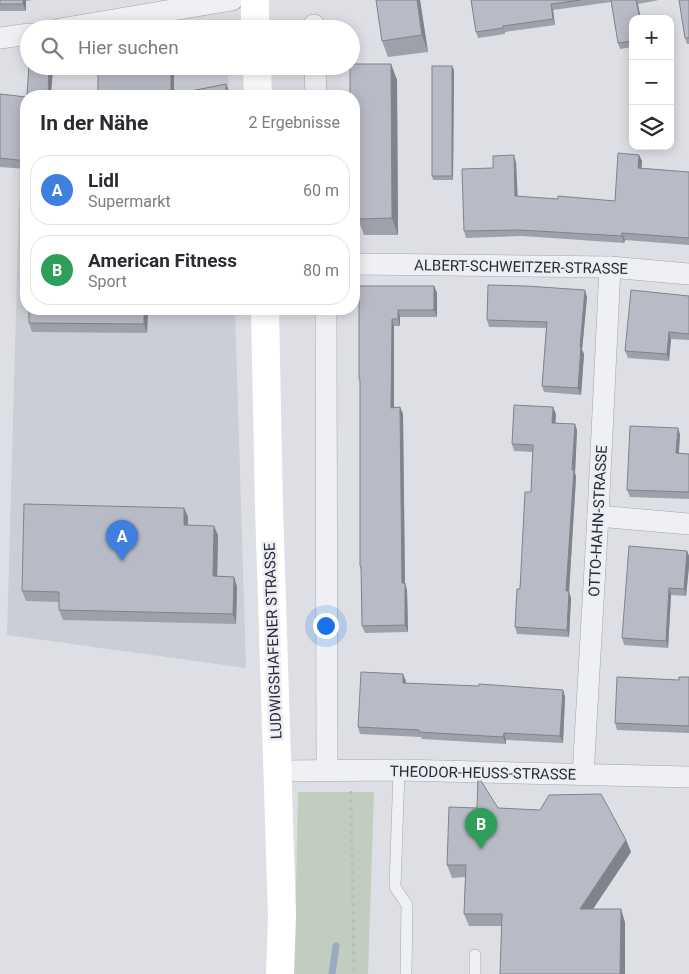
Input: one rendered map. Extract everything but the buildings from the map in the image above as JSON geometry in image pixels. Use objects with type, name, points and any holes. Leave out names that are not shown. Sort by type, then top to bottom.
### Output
[{"type":"main road","points":[[255,0],[255,20]]},
{"type":"main road","points":[[257,75],[258,90]]},
{"type":"main road","name":"LUDWIGSHAFENER STRASSE","points":[[265,315],[269,507],[282,916],[280,974]]},
{"type":"street","points":[[113,20],[232,0]]},
{"type":"street","points":[[0,38],[20,35]]},
{"type":"street","points":[[315,75],[316,90]]},
{"type":"street","name":"ALBERT-SCHWEITZER-STRASSE","points":[[360,264],[610,267],[689,274]]},
{"type":"street","name":"OTTO-HAHN-STRASSE","points":[[583,775],[610,267]]},
{"type":"street","points":[[326,315],[327,770]]},
{"type":"street","points":[[598,516],[689,524]]},
{"type":"street","name":"THEODOR-HEUSS-STRASSE","points":[[278,771],[399,770],[689,777]]},
{"type":"lane","points":[[399,770],[395,886],[407,905],[406,974]]},
{"type":"lane","points":[[475,955],[475,974]]},
{"type":"path","points":[[352,770],[354,974]]},
{"type":"shaded area","points":[[159,75],[228,75],[229,90],[158,90]]},
{"type":"shaded area","points":[[20,202],[20,315],[235,315],[246,668],[7,635]]},
{"type":"green space","points":[[298,792],[374,792],[368,974],[290,974],[295,931]]},
{"type":"waterway","points":[[332,974],[336,946]]},
{"type":"place","name":"Lidl","points":[[122,561]]},
{"type":"place","name":"American Fitness","points":[[481,849]]}]
